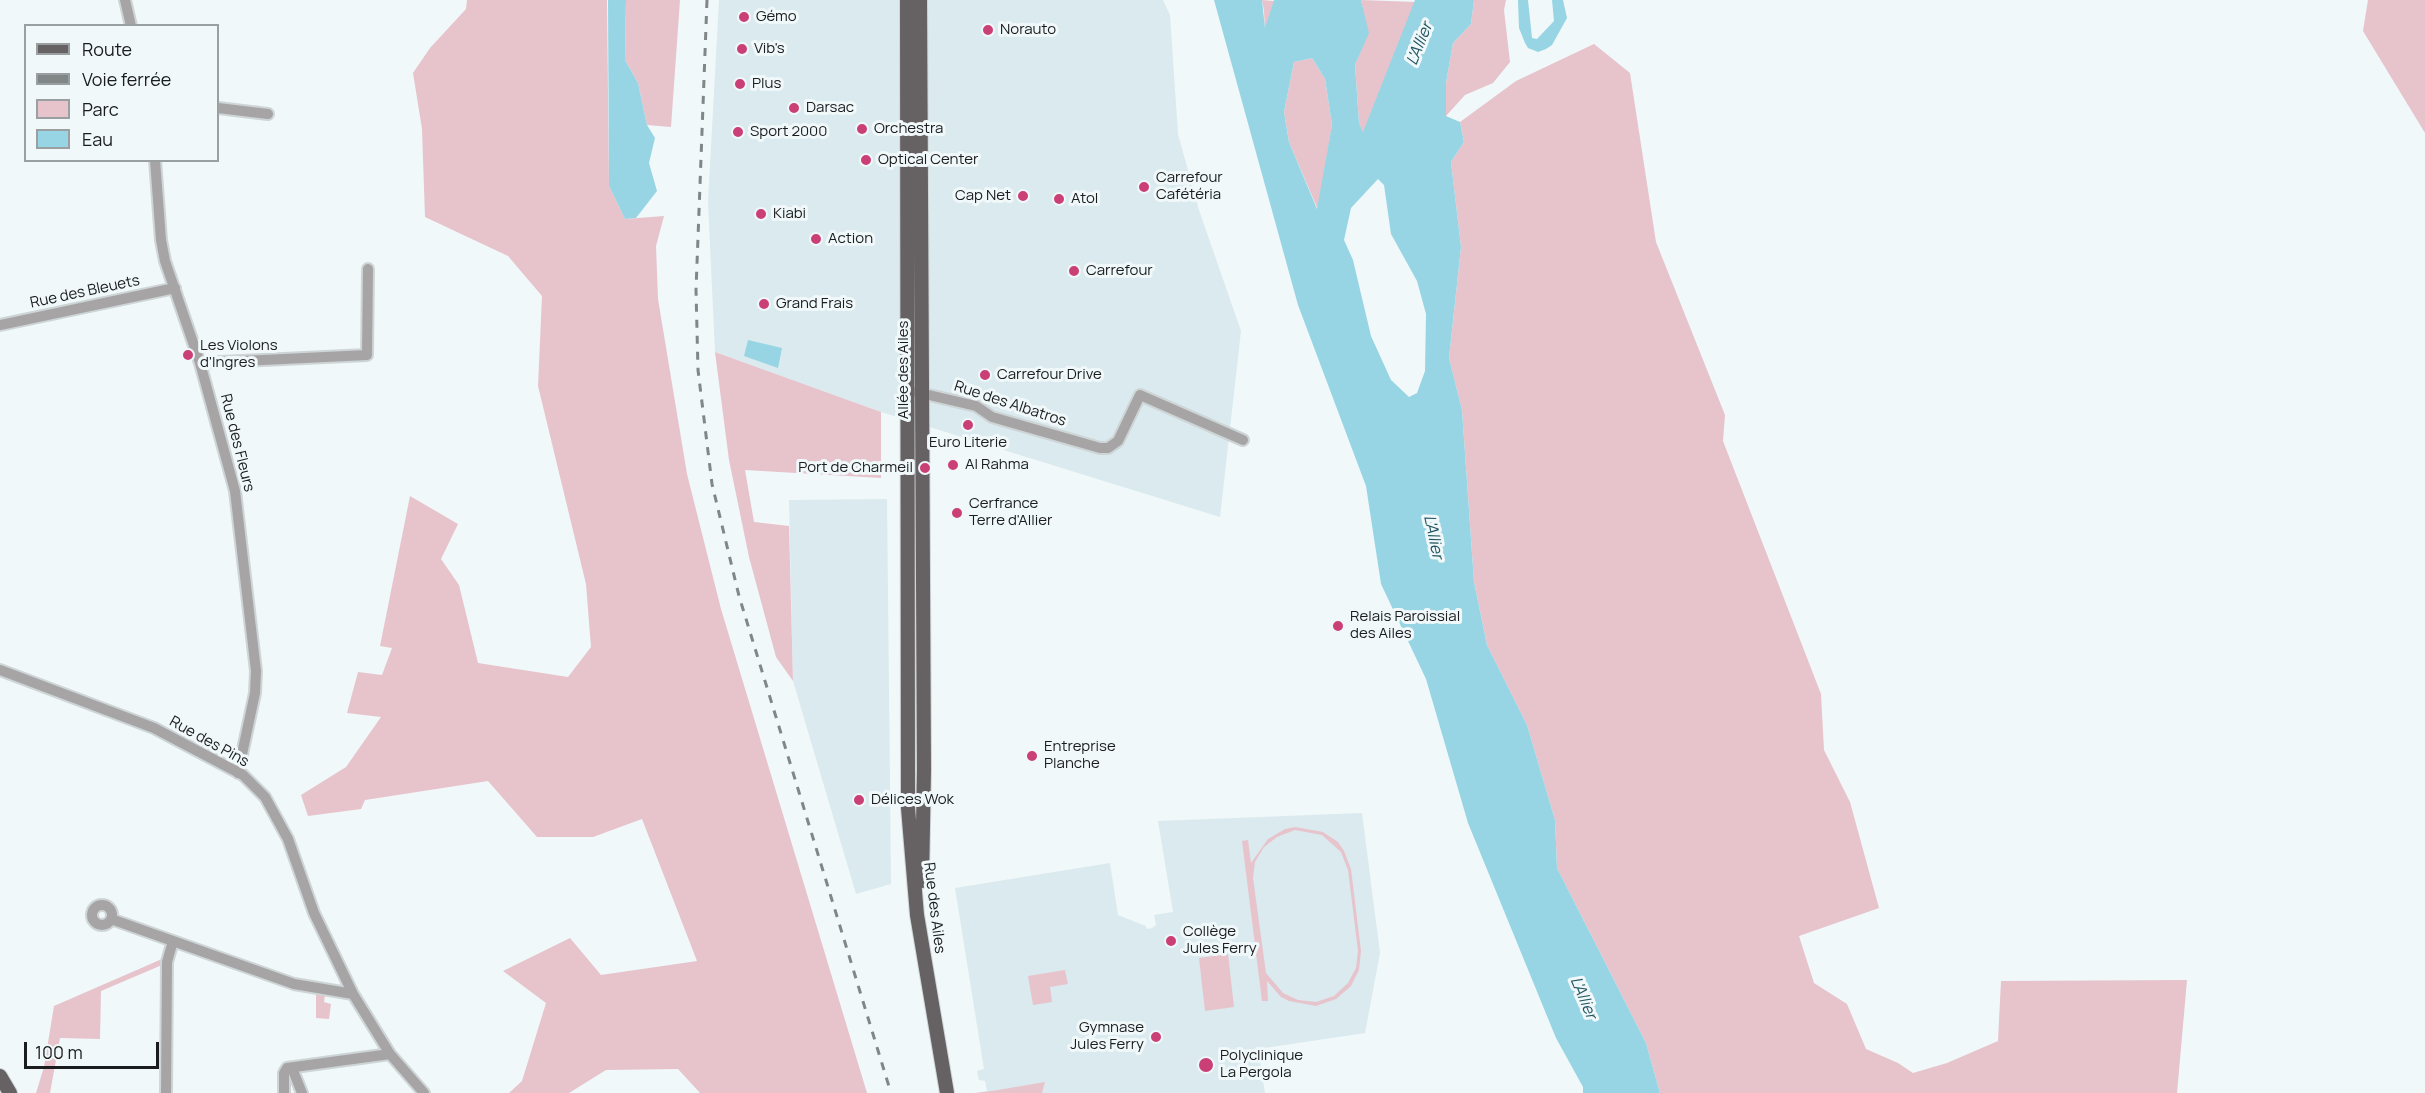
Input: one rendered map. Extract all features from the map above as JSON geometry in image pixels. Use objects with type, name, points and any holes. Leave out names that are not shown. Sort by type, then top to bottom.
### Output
[{"type":"main road","name":"Allée des Ailes","points":[[907,0],[908,725]]},
{"type":"main road","name":"Allée des Ailes","points":[[920,0],[922,740]]},
{"type":"main road","name":"Rue des Ailes","points":[[908,725],[911,860],[917,915],[947,1093]]},
{"type":"main road","name":"Rue des Ailes","points":[[922,740],[923,915],[954,1093]]},
{"type":"main road","points":[[0,1076],[9,1093]]},
{"type":"street","points":[[125,0],[130,24]]},
{"type":"street","points":[[219,108],[268,114]]},
{"type":"street","name":"Rue des Fleurs","points":[[155,162],[161,240],[200,363],[233,480],[256,671],[255,693],[238,773]]},
{"type":"street","points":[[200,363],[367,355],[368,269]]},
{"type":"street","name":"Rue des Bleuets","points":[[0,325],[175,288]]},
{"type":"street","name":"Rue des Albatros","points":[[907,390],[976,406],[992,417],[1100,448],[1108,448],[1118,441],[1140,395],[1243,440]]},
{"type":"street","name":"Rue des Pins","points":[[0,670],[154,728],[238,773],[265,798],[278,816],[314,913],[353,994],[390,1054],[423,1093]]},
{"type":"street","points":[[111,919],[294,984],[353,994]]},
{"type":"street","points":[[166,1093],[167,962],[173,941]]},
{"type":"street","points":[[284,1093],[284,1073],[287,1068],[390,1054]]},
{"type":"street","points":[[292,1068],[302,1093]]},
{"type":"shaded area","points":[[719,0],[1163,0],[1170,15],[1178,134],[1199,210],[1241,331],[1220,517],[881,412],[715,352],[708,202]]},
{"type":"shaded area","points":[[887,499],[891,884],[856,894],[793,681],[789,500]]},
{"type":"shaded area","name":"Collège Jules Ferry","points":[[1362,813],[1380,953],[1365,1033],[1258,1049],[1265,1093],[975,1093],[987,1091],[985,1081],[979,1080],[977,1071],[984,1069],[955,888],[1110,863],[1118,915],[1146,926],[1147,929],[1156,925],[1154,915],[1173,912],[1158,821]]},
{"type":"green space","points":[[467,0],[607,0],[609,186],[625,219],[664,216],[656,246],[658,299],[687,474],[721,609],[867,1093],[700,1093],[678,1069],[606,1070],[569,1093],[509,1093],[522,1081],[546,1003],[503,971],[570,938],[601,975],[697,961],[642,819],[593,837],[537,837],[488,781],[365,800],[361,809],[308,816],[301,795],[346,767],[381,717],[347,713],[358,672],[382,675],[392,648],[380,646],[410,496],[458,524],[441,559],[459,585],[478,663],[568,677],[591,647],[586,584],[538,386],[542,296],[508,256],[425,217],[422,129],[413,73],[430,48],[466,9]]},
{"type":"green space","points":[[626,0],[680,0],[671,127],[647,125],[638,83],[625,60]]},
{"type":"green space","points":[[1262,0],[1274,1],[1265,30],[1264,11]]},
{"type":"green space","points":[[1361,0],[1416,2],[1363,133],[1359,123],[1355,65],[1368,33]]},
{"type":"green space","points":[[1474,0],[1506,0],[1504,10],[1510,62],[1493,83],[1465,95],[1446,116],[1446,83],[1453,43],[1471,24]]},
{"type":"green space","points":[[2368,0],[2425,0],[2425,133],[2363,31]]},
{"type":"green space","points":[[1594,44],[1630,73],[1656,242],[1725,415],[1723,441],[1821,694],[1824,750],[1850,802],[1879,908],[1799,936],[1814,983],[1847,1004],[1866,1049],[1898,1063],[1913,1073],[1947,1063],[1998,1041],[2001,981],[2187,980],[2177,1093],[1660,1093],[1646,1043],[1557,868],[1555,820],[1527,725],[1487,645],[1474,582],[1462,410],[1449,358],[1461,247],[1451,162],[1464,142],[1460,122],[1516,81]]},
{"type":"green space","points":[[1312,58],[1325,79],[1332,125],[1318,210],[1289,142],[1284,112],[1294,62]]},
{"type":"green space","points":[[715,352],[881,412],[881,478],[745,470],[754,522],[789,526],[793,681],[776,657],[749,557],[729,460]]},
{"type":"green space","points":[[1295,827],[1323,832],[1338,842],[1351,869],[1361,951],[1359,970],[1351,986],[1336,999],[1316,1006],[1289,1001],[1281,997],[1267,981],[1268,1001],[1262,1001],[1242,841],[1248,840],[1251,863],[1268,839],[1285,829]],"holes":[[[1295,830],[1322,835],[1341,852],[1348,870],[1358,951],[1356,968],[1348,983],[1334,996],[1316,1002],[1298,1000],[1283,993],[1266,973],[1253,878],[1255,862],[1264,847],[1277,837]]]},
{"type":"green space","points":[[1228,954],[1234,1007],[1205,1011],[1199,958]]},
{"type":"green space","points":[[162,959],[162,965],[101,991],[100,1039],[60,1038],[50,1093],[36,1093],[44,1067],[54,1006]]},
{"type":"green space","points":[[1065,970],[1068,984],[1050,987],[1052,1002],[1033,1005],[1028,976]]},
{"type":"green space","points":[[316,994],[325,995],[324,1002],[331,1004],[329,1019],[316,1018]]},
{"type":"green space","points":[[1045,1082],[1042,1093],[975,1093],[992,1091]]},
{"type":"water","points":[[608,0],[626,0],[625,60],[638,83],[647,125],[655,138],[649,163],[657,191],[636,218],[625,219],[609,186]]},
{"type":"water","name":"L'Allier","points":[[1214,0],[1262,0],[1265,28],[1274,0],[1361,0],[1369,33],[1355,65],[1359,123],[1363,132],[1415,0],[1474,0],[1471,24],[1453,43],[1446,83],[1446,116],[1460,122],[1464,142],[1451,162],[1461,247],[1449,358],[1462,410],[1474,582],[1487,645],[1527,725],[1555,820],[1557,868],[1646,1043],[1660,1093],[1583,1093],[1583,1087],[1556,1038],[1468,823],[1426,679],[1381,584],[1366,486],[1298,305]],"holes":[[[1312,58],[1325,79],[1332,125],[1317,209],[1289,142],[1284,112],[1294,62]],[[1378,179],[1384,185],[1391,234],[1417,281],[1426,314],[1425,371],[1417,393],[1409,397],[1391,380],[1371,336],[1353,260],[1344,240],[1351,208]]]},
{"type":"water","points":[[1518,0],[1528,0],[1532,38],[1537,39],[1554,21],[1552,0],[1563,0],[1567,18],[1552,45],[1546,49],[1538,52],[1528,48],[1525,43],[1519,28]]},
{"type":"water","points":[[748,340],[782,348],[778,368],[744,356]]},
{"type":"railway","points":[[707,0],[696,290],[698,370],[712,484],[739,596],[891,1093]]},
{"type":"place","name":"Gémo","points":[[744,17]]},
{"type":"place","name":"Norauto","points":[[988,30]]},
{"type":"place","name":"Vib's","points":[[742,49]]},
{"type":"place","name":"Plus","points":[[740,84]]},
{"type":"place","name":"Darsac","points":[[794,108]]},
{"type":"place","name":"Orchestra","points":[[862,129]]},
{"type":"place","name":"Sport 2000","points":[[738,132]]},
{"type":"place","name":"Optical Center","points":[[866,160]]},
{"type":"place","name":"Carrefour Cafétéria","points":[[1144,187]]},
{"type":"place","name":"Cap Net","points":[[1023,196]]},
{"type":"place","name":"Atol","points":[[1059,199]]},
{"type":"place","name":"Kiabi","points":[[761,214]]},
{"type":"place","name":"Action","points":[[816,239]]},
{"type":"place","name":"Carrefour","points":[[1074,271]]},
{"type":"place","name":"Grand Frais","points":[[764,304]]},
{"type":"place","name":"Les Violons d'Ingres","points":[[188,355]]},
{"type":"place","name":"Carrefour Drive","points":[[985,375]]},
{"type":"place","name":"Euro Literie","points":[[968,425]]},
{"type":"place","name":"Al Rahma","points":[[953,465]]},
{"type":"place","name":"Port de Charmeil","points":[[925,468]]},
{"type":"place","name":"Cerfrance Terre d'Allier","points":[[957,513]]},
{"type":"place","name":"Relais Paroissial des Ailes","points":[[1338,626]]},
{"type":"place","name":"Entreprise Planche","points":[[1032,756]]},
{"type":"place","name":"Délices Wok","points":[[859,800]]},
{"type":"place","name":"Collège Jules Ferry","points":[[1171,941]]},
{"type":"place","name":"Gymnase Jules Ferry","points":[[1156,1037]]},
{"type":"place","name":"Polyclinique La Pergola","points":[[1206,1065]]}]
